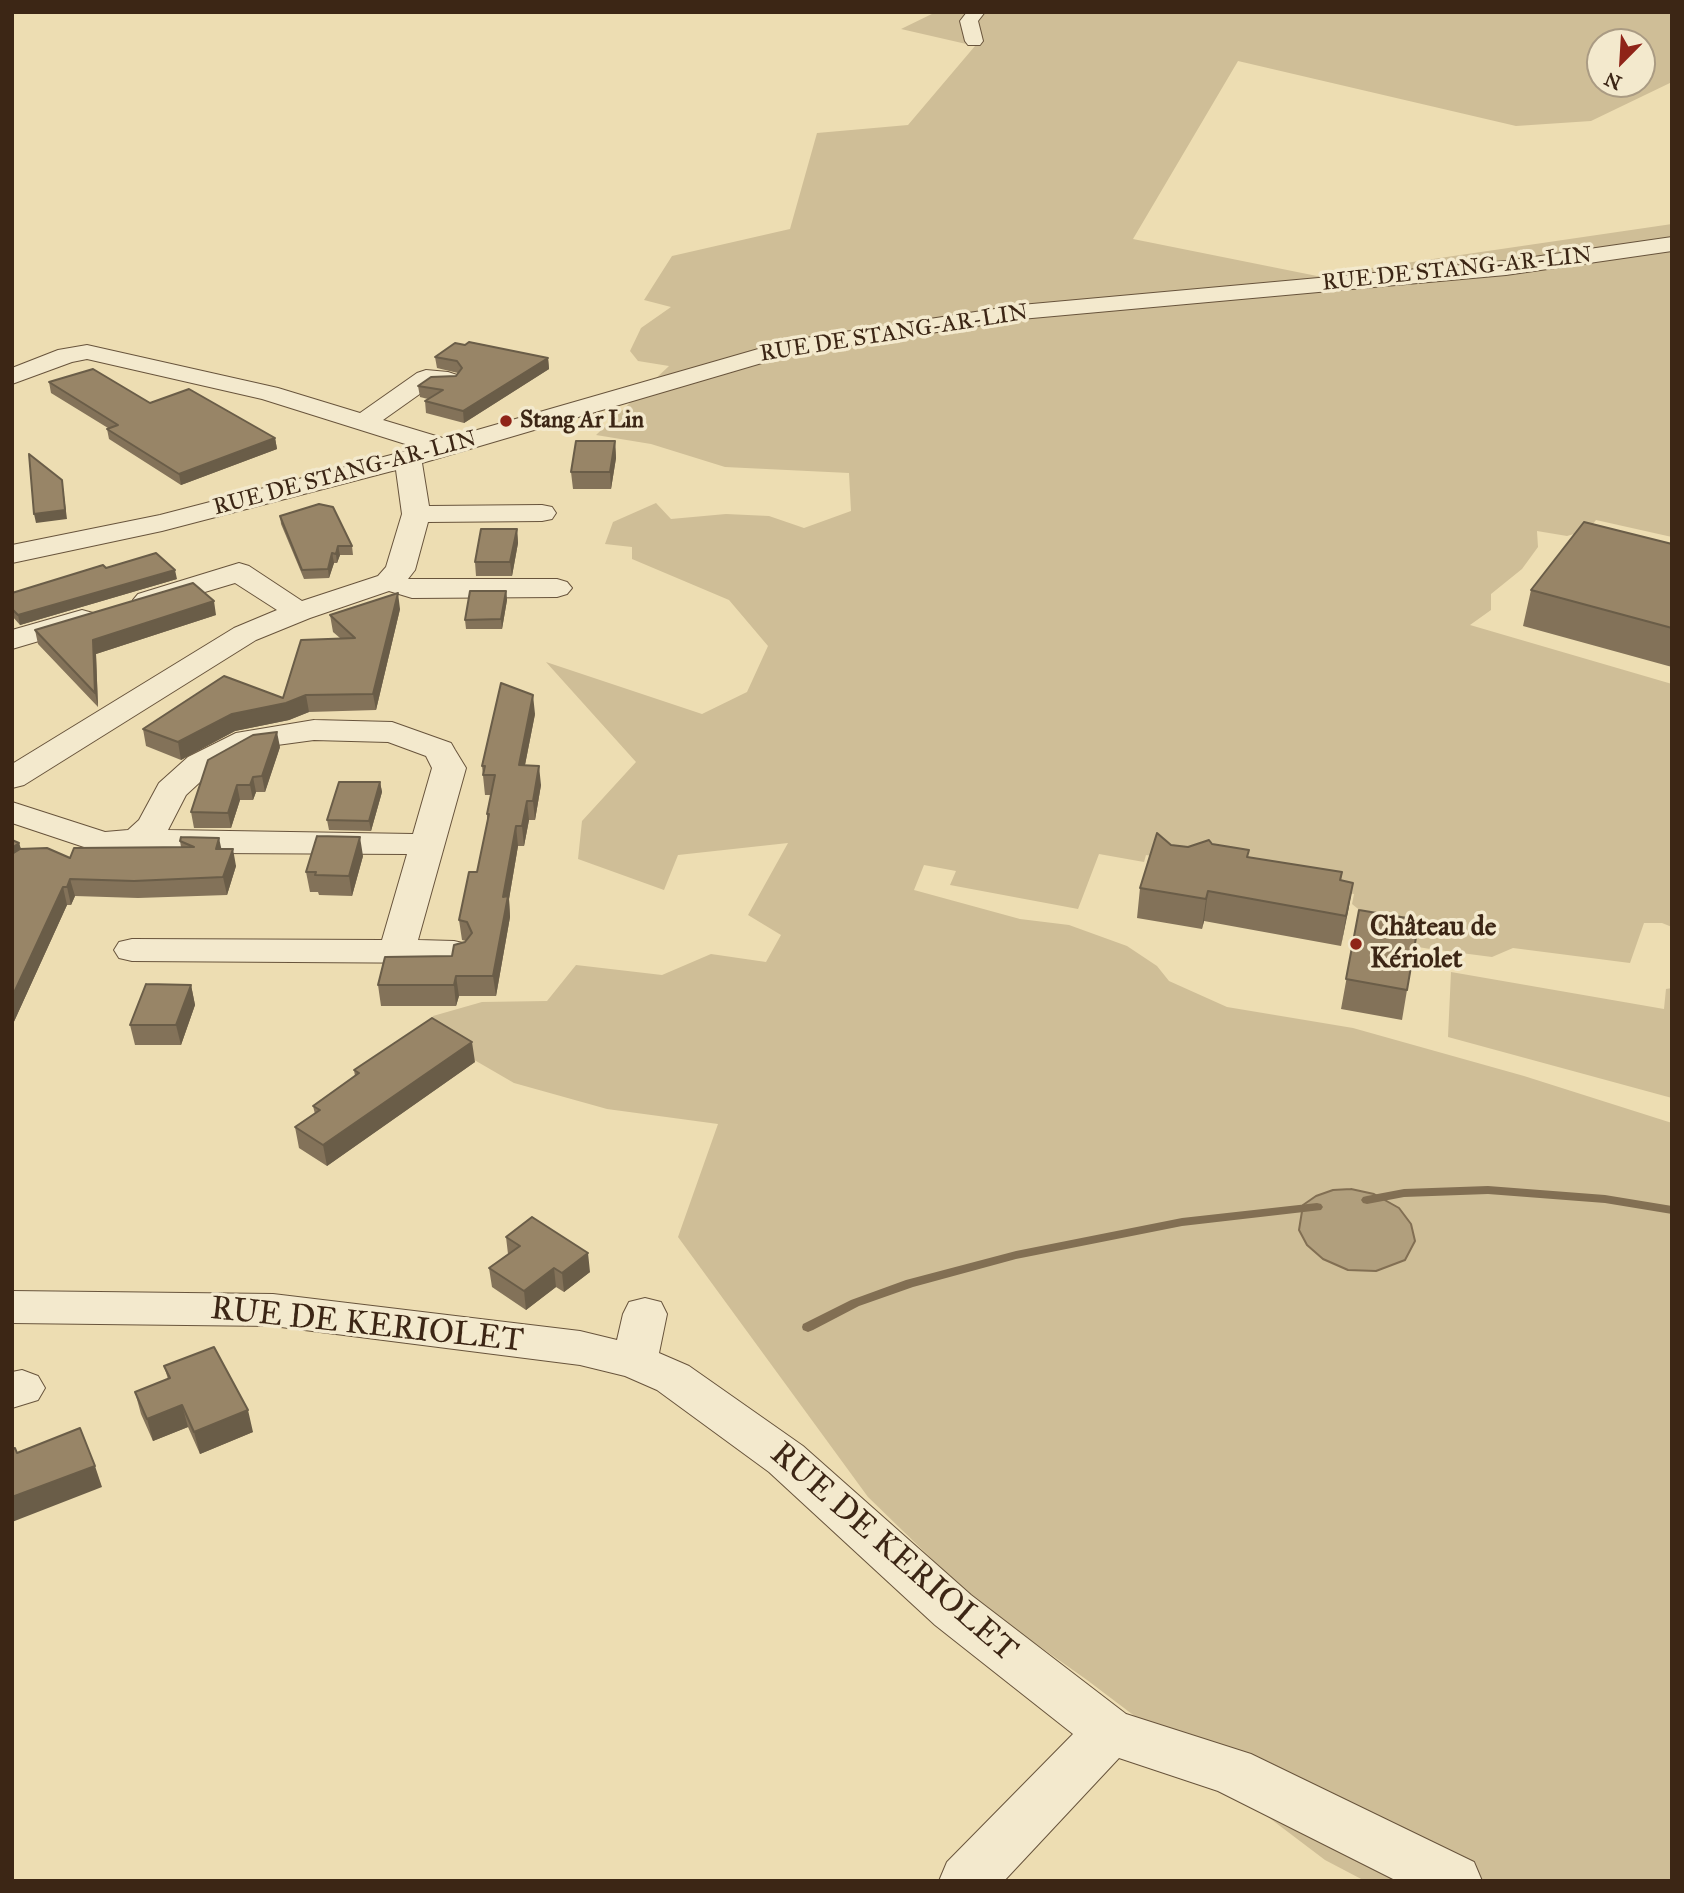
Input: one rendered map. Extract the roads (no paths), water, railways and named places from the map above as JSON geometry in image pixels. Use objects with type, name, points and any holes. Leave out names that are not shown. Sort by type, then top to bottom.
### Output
[{"type":"street","points":[[974,41],[969,21],[976,12]]},
{"type":"street","name":"RUE DE STANG-AR-LIN","points":[[12,554],[162,523],[408,459],[786,348],[1021,312],[1506,268],[1672,244]]},
{"type":"street","points":[[12,377],[67,355],[87,352],[269,393],[447,448]]},
{"type":"street","points":[[362,423],[426,378],[449,380]]},
{"type":"street","points":[[362,423],[369,469]]},
{"type":"street","points":[[12,778],[245,634],[299,612],[388,582],[400,570],[416,514],[408,459]]},
{"type":"street","points":[[416,514],[542,513]]},
{"type":"street","points":[[12,640],[239,572],[299,612]]},
{"type":"street","points":[[388,582],[412,589],[557,588]]},
{"type":"street","points":[[138,839],[154,825],[171,790],[200,764],[247,740],[314,730],[392,732],[439,750],[449,768],[397,951]]},
{"type":"street","points":[[12,813],[102,843],[138,839],[214,843],[428,844]]},
{"type":"street","points":[[132,950],[454,951]]},
{"type":"street","name":"RUE DE KERIOLET","points":[[12,1307],[273,1310],[580,1348],[635,1361],[673,1378],[786,1459],[953,1610],[1110,1732],[1232,1771],[1454,1881]]},
{"type":"street","points":[[635,1361],[645,1314]]},
{"type":"street","points":[[967,1881],[1110,1732]]},
{"type":"waterway","points":[[1367,1200],[1404,1193],[1488,1190],[1605,1199],[1672,1210]]},
{"type":"waterway","points":[[808,1327],[855,1303],[910,1283],[1016,1255],[1182,1222],[1317,1207]]},
{"type":"place","name":"Stang Ar Lin","points":[[506,421]]},
{"type":"place","name":"Château de Kériolet","points":[[1356,944]]}]
